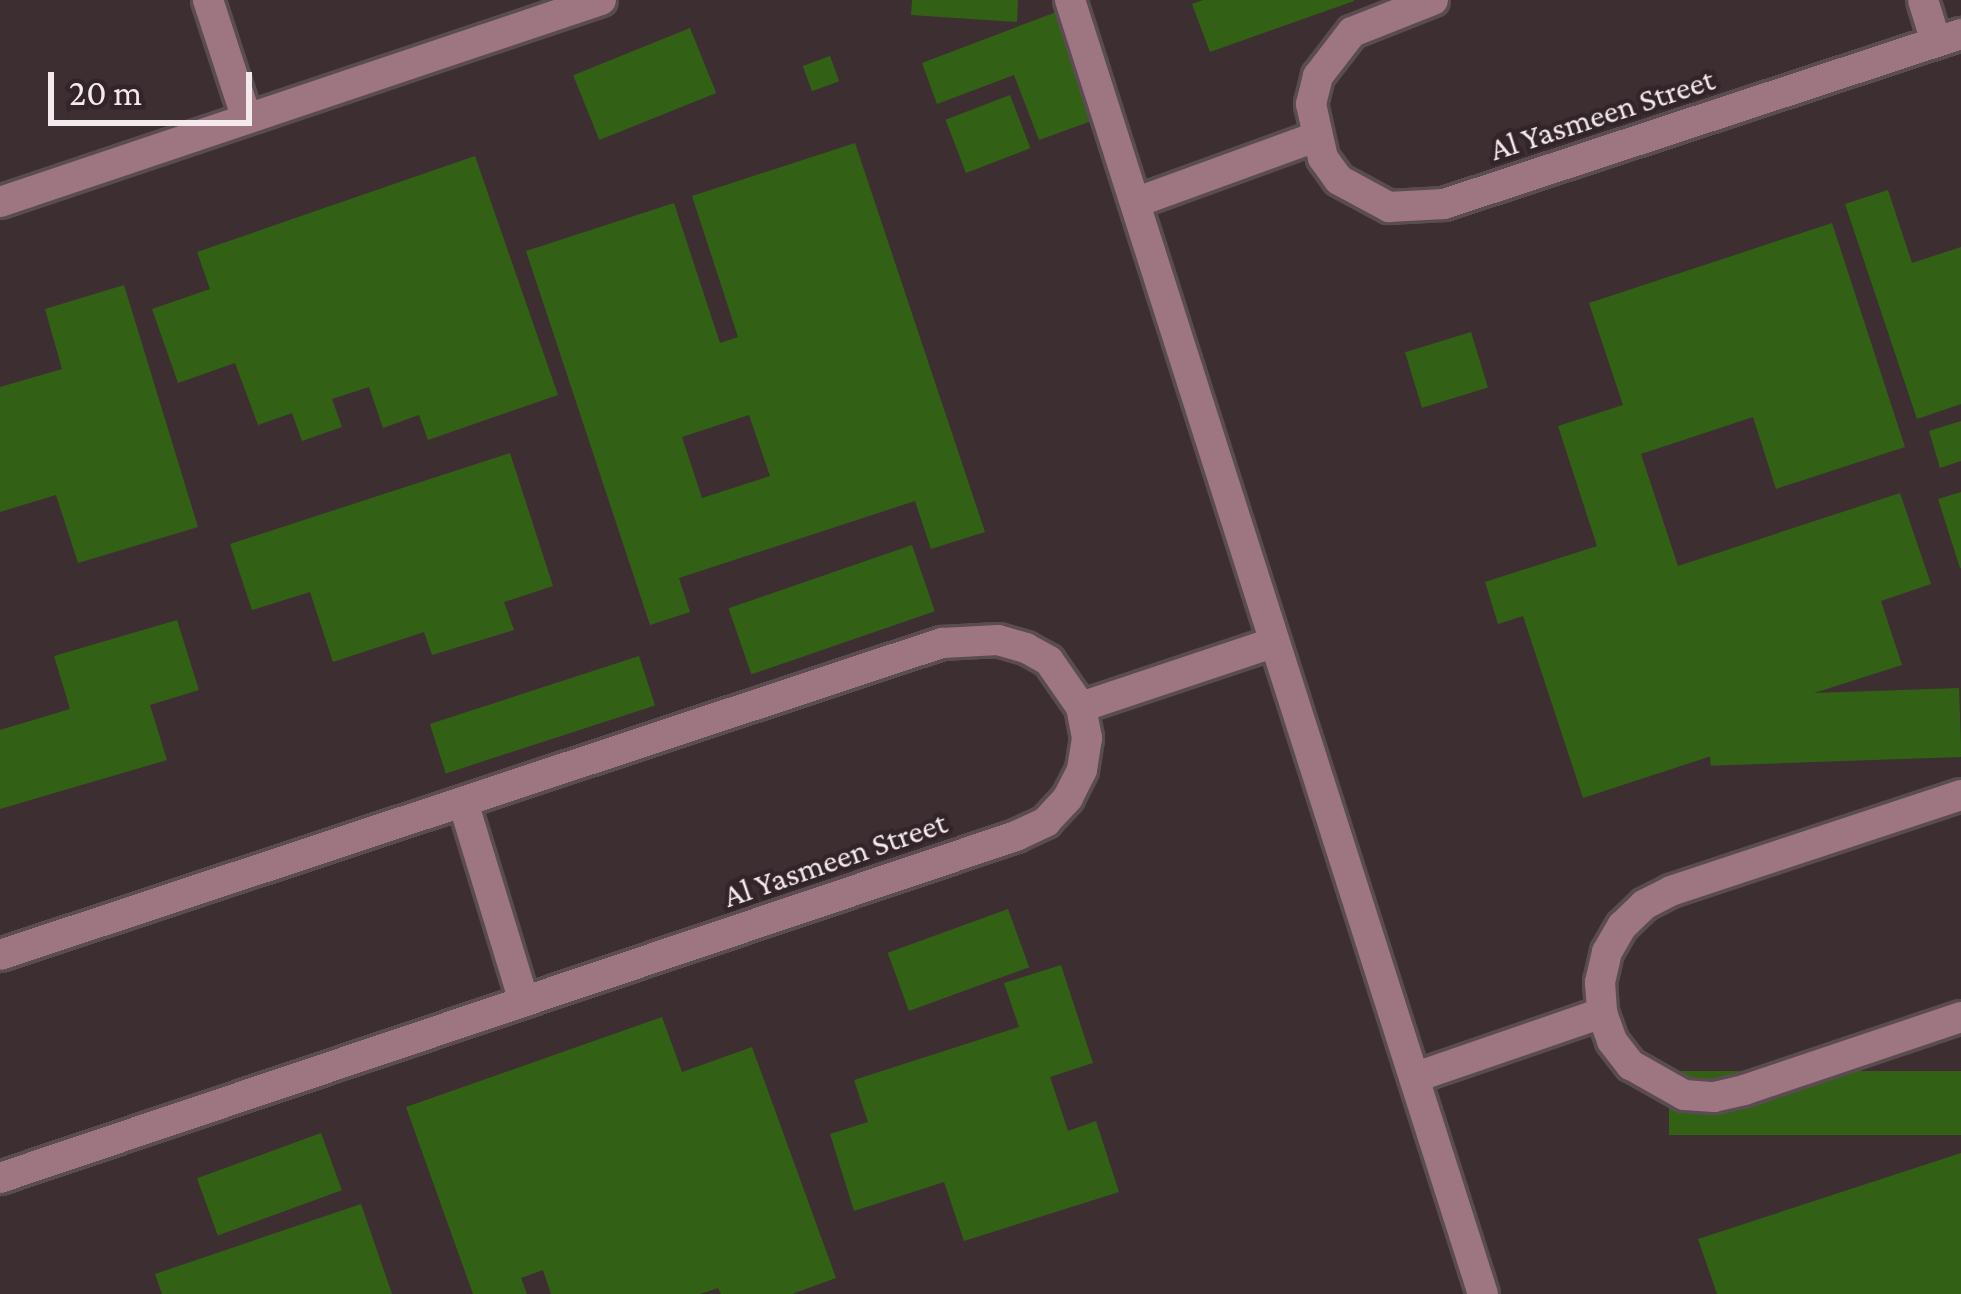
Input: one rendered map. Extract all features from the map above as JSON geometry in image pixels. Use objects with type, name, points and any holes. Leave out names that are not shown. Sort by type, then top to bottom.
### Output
[{"type":"street","points":[[208,0],[248,119]]},
{"type":"street","points":[[0,202],[601,0]]},
{"type":"street","points":[[1070,0],[1483,1294]]},
{"type":"street","points":[[1137,202],[1316,137],[1311,104],[1332,52],[1352,32],[1377,19],[1433,0]]},
{"type":"street","name":"Al Yasmeen Street","points":[[1316,137],[1340,180],[1363,197],[1416,209],[1949,38],[1923,0]]},
{"type":"street","points":[[0,955],[942,643],[998,640],[1026,648],[1068,681],[1081,706],[1272,643]]},
{"type":"street","name":"Al Yasmeen Street","points":[[0,1178],[1046,822],[1068,798],[1082,770],[1087,738],[1081,706]]},
{"type":"street","points":[[1961,795],[1671,891],[1644,905],[1607,952],[1600,982],[1602,1012],[1612,1041],[1630,1065],[1684,1095],[1714,1097],[1961,1017]]},
{"type":"street","points":[[463,802],[524,1001]]},
{"type":"street","points":[[1417,1077],[1602,1012]]},
{"type":"building","points":[[912,0],[1018,0],[1017,22],[911,15]]},
{"type":"building","points":[[1203,0],[1354,1],[1210,52],[1192,4]]},
{"type":"building","points":[[1056,12],[1097,119],[1039,140],[1014,75],[937,104],[922,63]]},
{"type":"building","points":[[690,28],[716,93],[599,140],[573,75]]},
{"type":"building","points":[[830,56],[839,81],[812,91],[803,66]]},
{"type":"building","points":[[1010,95],[1030,148],[966,173],[946,120]]},
{"type":"building","points":[[855,143],[985,532],[931,549],[915,501],[679,578],[690,612],[650,625],[526,251],[674,203],[720,343],[738,337],[692,196]],"holes":[[[749,415],[770,476],[702,498],[682,437]]]},
{"type":"building","points":[[475,156],[558,395],[428,440],[419,415],[383,428],[369,387],[332,399],[342,427],[302,441],[292,413],[258,425],[235,363],[178,383],[152,309],[210,289],[197,252]]},
{"type":"building","points":[[1888,190],[1912,263],[1961,247],[1961,404],[1917,419],[1845,204]]},
{"type":"building","points":[[1832,223],[1905,447],[1776,489],[1753,417],[1641,454],[1678,566],[1900,493],[1931,584],[1881,601],[1902,665],[1729,720],[1739,747],[1583,798],[1523,616],[1498,624],[1485,582],[1597,546],[1558,426],[1623,405],[1589,303]]},
{"type":"building","points":[[124,285],[198,527],[78,563],[56,495],[0,512],[0,387],[62,369],[45,309]]},
{"type":"building","points":[[1471,332],[1488,387],[1422,408],[1405,352]]},
{"type":"building","points":[[1961,421],[1961,461],[1940,468],[1929,431]]},
{"type":"building","points":[[510,453],[553,586],[504,602],[514,630],[432,655],[424,632],[333,662],[310,592],[252,610],[230,544]]},
{"type":"building","points":[[1961,492],[1961,568],[1960,568],[1938,499]]},
{"type":"building","points":[[912,545],[935,611],[751,674],[729,608]]},
{"type":"building","points":[[177,620],[199,690],[150,705],[167,760],[0,809],[0,730],[70,709],[54,656]]},
{"type":"building","points":[[639,656],[655,705],[446,773],[430,724]]},
{"type":"building","points":[[1959,688],[1961,757],[1711,766],[1708,697]]},
{"type":"building","points":[[1008,909],[1029,967],[909,1011],[888,953]]},
{"type":"building","points":[[1061,965],[1093,1063],[1050,1077],[1068,1131],[1096,1121],[1119,1192],[964,1241],[944,1182],[854,1211],[830,1134],[868,1122],[854,1080],[1019,1027],[1004,983]]},
{"type":"building","points":[[662,1017],[682,1072],[752,1047],[836,1278],[792,1294],[721,1294],[718,1288],[700,1294],[551,1294],[543,1270],[521,1278],[527,1294],[473,1294],[406,1107]]},
{"type":"building","points":[[1669,1071],[1961,1071],[1961,1135],[1669,1135]]},
{"type":"building","points":[[321,1133],[342,1190],[218,1235],[197,1178]]},
{"type":"building","points":[[1961,1153],[1961,1294],[1717,1294],[1698,1239]]},
{"type":"building","points":[[361,1204],[392,1294],[162,1294],[155,1274]]}]
